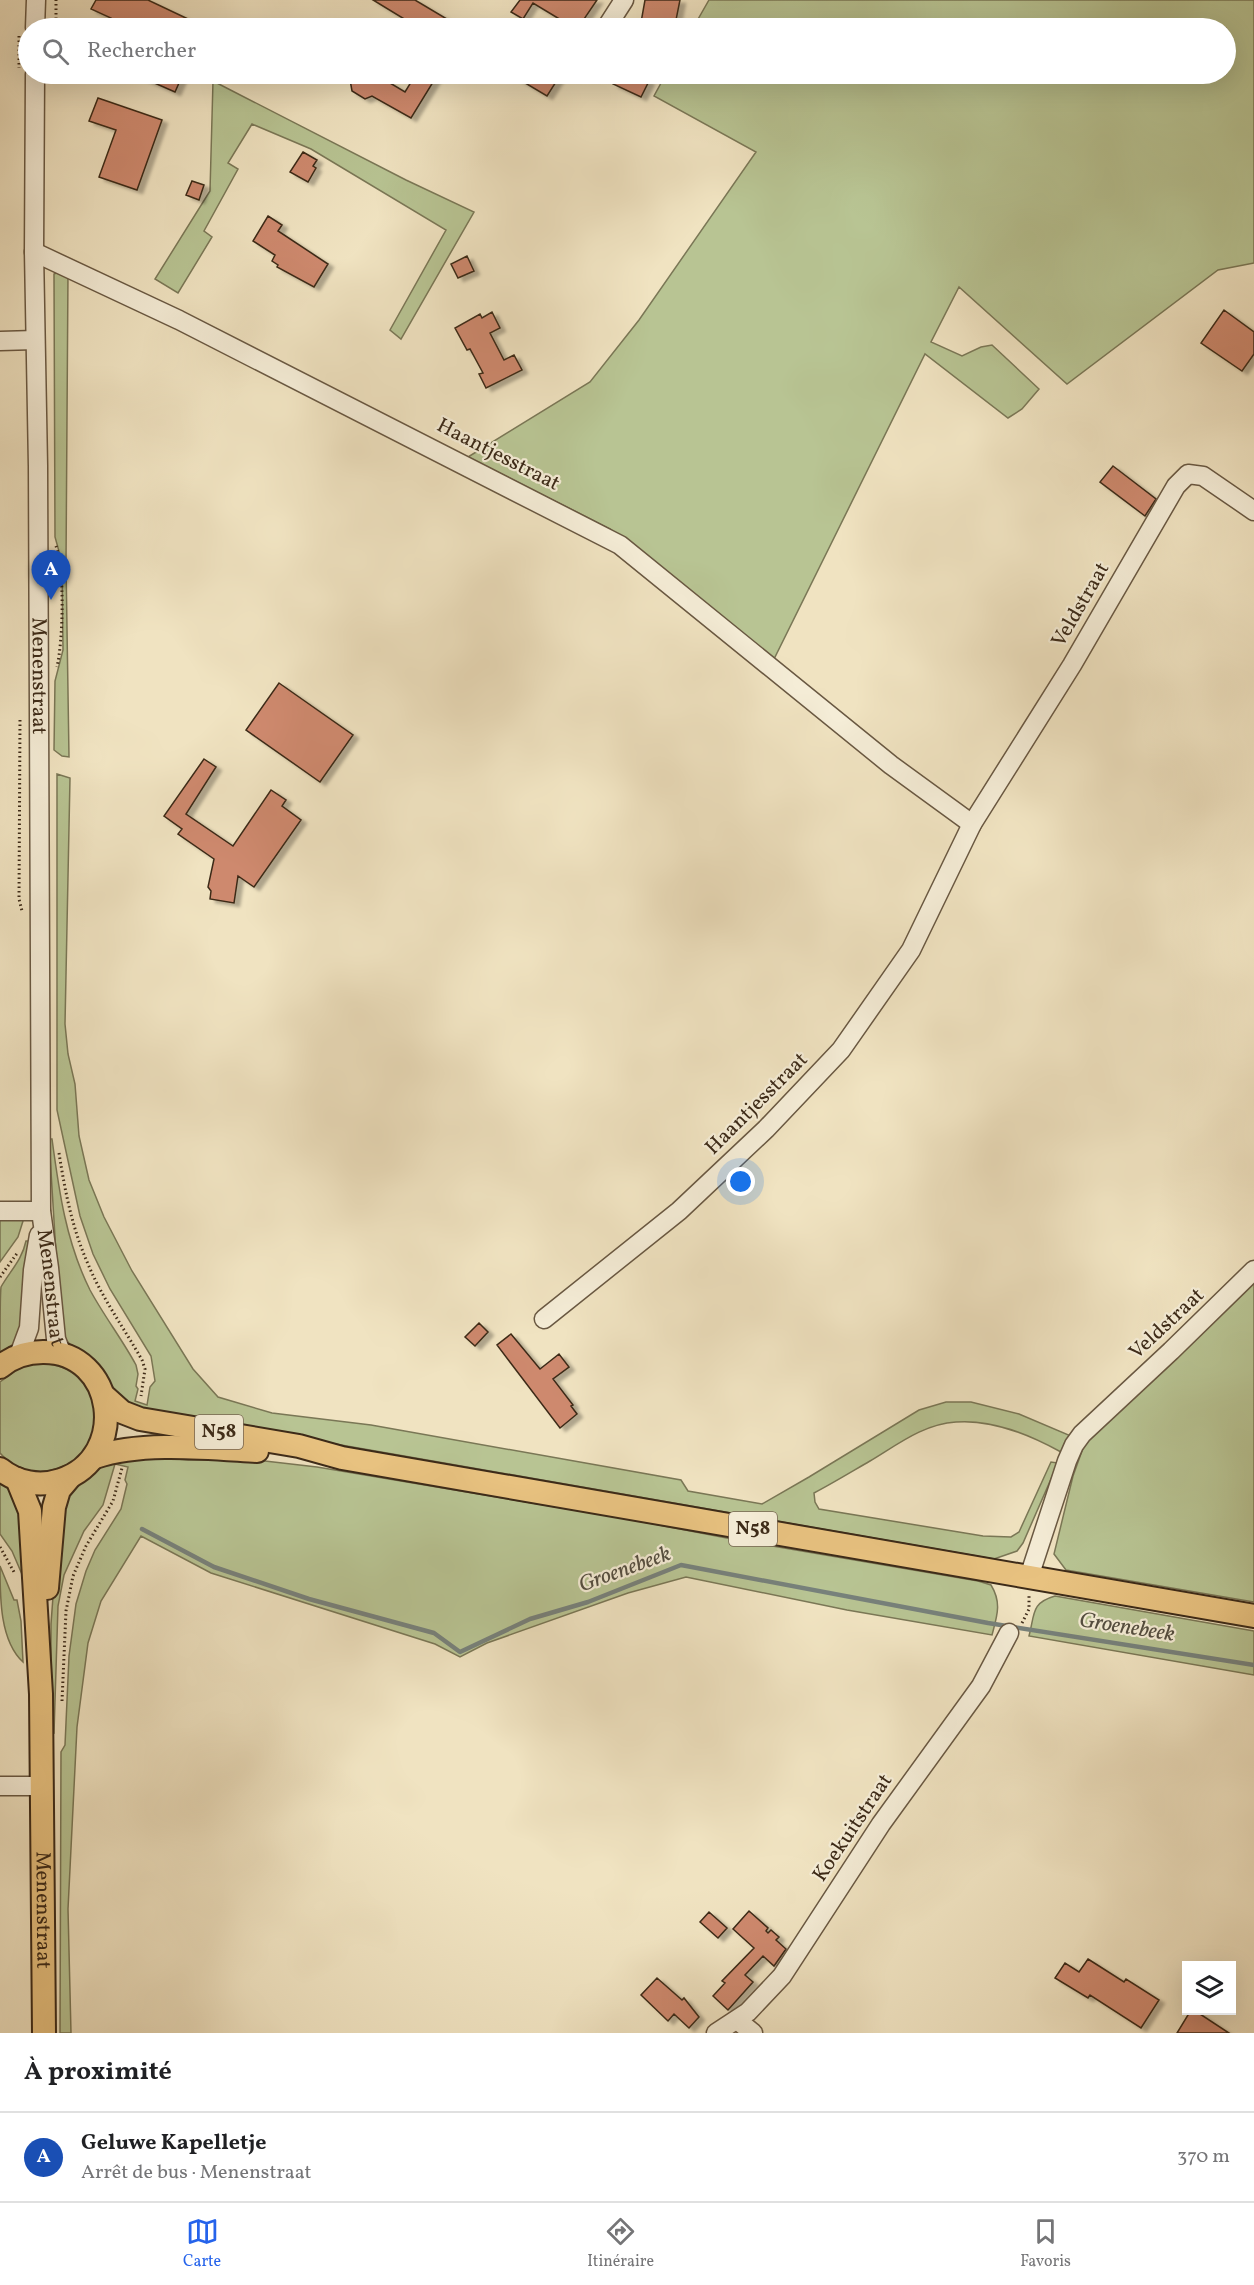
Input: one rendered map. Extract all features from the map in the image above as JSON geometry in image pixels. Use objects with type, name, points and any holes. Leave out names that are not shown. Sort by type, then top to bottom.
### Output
[{"type":"main road","points":[[9,1361],[40,1352],[62,1355],[76,1362],[97,1382],[107,1411],[107,1427],[102,1443],[84,1468],[70,1477],[35,1484],[9,1474]]},
{"type":"main road","name":"N58","points":[[103,1395],[122,1412],[140,1419],[299,1446],[342,1458],[1254,1616]]},
{"type":"main road","name":"N58","points":[[94,1457],[115,1450],[153,1448],[212,1449],[342,1458]]},
{"type":"main road","name":"Menenstraat","points":[[9,1474],[30,1511],[41,1694],[44,2033]]},
{"type":"main road","name":"Menenstraat","points":[[41,1694],[52,1520],[59,1490],[70,1477]]},
{"type":"street","points":[[35,18],[36,0]]},
{"type":"street","points":[[612,18],[624,0]]},
{"type":"street","name":"Menenstraat","points":[[9,1361],[29,1329],[33,1269],[41,1215],[38,466],[34,252],[35,84]]},
{"type":"street","name":"Haantjesstraat","points":[[34,252],[179,320],[602,534],[620,545],[897,769],[972,824]]},
{"type":"street","points":[[0,341],[35,340]]},
{"type":"street","name":"Veldstraat","points":[[948,874],[972,824],[1072,665],[1176,486],[1188,474],[1203,476],[1254,511]]},
{"type":"street","name":"Haantjesstraat","points":[[544,1319],[679,1211],[766,1129],[841,1050],[911,950],[948,874]]},
{"type":"street","points":[[0,1211],[41,1215]]},
{"type":"street","name":"Menenstraat","points":[[41,1215],[50,1268],[56,1339],[62,1355]]},
{"type":"street","name":"Veldstraat","points":[[1029,1577],[1074,1445],[1082,1434],[1172,1351],[1254,1270]]},
{"type":"street","name":"Koekuitstraat","points":[[717,2033],[748,2012],[782,1976],[881,1824],[981,1686],[1009,1633]]},
{"type":"street","points":[[0,1786],[42,1786]]},
{"type":"street","points":[[736,2020],[753,2033]]},
{"type":"path","points":[[56,0],[56,18]]},
{"type":"path","points":[[59,1152],[70,1214],[88,1265],[142,1359],[145,1369],[141,1395]]},
{"type":"path","points":[[0,1277],[19,1250]]},
{"type":"path","points":[[62,1707],[64,1630],[73,1576],[86,1546],[113,1501],[123,1465]]},
{"type":"path","points":[[1009,1633],[1017,1633],[1029,1609],[1029,1577]]},
{"type":"green space","points":[[709,0],[1254,0],[1254,263],[1218,270],[1067,384],[959,287],[931,342],[962,356],[981,347],[992,345],[1039,389],[1022,409],[1008,418],[925,354],[774,659],[610,529],[468,457],[590,382],[639,320],[756,152],[654,96],[661,84],[1236,84],[1236,18],[699,18]]},
{"type":"green space","points":[[213,84],[219,84],[406,180],[474,212],[401,339],[390,330],[446,230],[311,149],[252,124],[228,163],[238,169],[204,231],[212,237],[178,293],[155,279],[210,191]]},
{"type":"green space","points":[[68,272],[66,564],[69,757],[62,756],[54,750],[55,681],[63,650],[62,562],[55,537],[54,274]]},
{"type":"green space","points":[[57,774],[70,778],[65,1024],[68,1054],[75,1084],[79,1136],[89,1180],[104,1217],[132,1271],[193,1369],[218,1397],[272,1413],[371,1425],[681,1480],[688,1491],[762,1504],[919,1410],[946,1402],[971,1402],[1019,1414],[1071,1436],[1061,1452],[1024,1434],[984,1423],[956,1422],[932,1427],[911,1436],[814,1493],[815,1502],[819,1509],[983,1536],[1011,1537],[1019,1532],[1051,1462],[1058,1463],[1023,1543],[1017,1551],[994,1559],[147,1411],[131,1411],[63,1335],[59,1302],[49,1139],[52,1139],[69,1235],[82,1272],[101,1309],[136,1365],[138,1389],[135,1401],[147,1405],[150,1387],[155,1381],[151,1356],[110,1289],[93,1254],[80,1216],[57,1110]]},
{"type":"green space","points":[[21,1218],[23,1221],[18,1237],[0,1262],[0,1219]]},
{"type":"green space","points":[[26,1241],[29,1241],[25,1325],[16,1342],[0,1354],[1,1287],[19,1260]]},
{"type":"green space","points":[[1254,1276],[1254,1602],[1066,1570],[1054,1554],[1073,1476],[1087,1437]]},
{"type":"green space","points":[[39,1363],[52,1364],[66,1369],[86,1386],[92,1398],[95,1423],[92,1436],[77,1459],[57,1469],[39,1472],[22,1469],[0,1453],[0,1382],[21,1367]]},
{"type":"green space","points":[[155,1457],[188,1460],[248,1459],[317,1467],[978,1581],[991,1585],[996,1598],[997,1616],[992,1635],[847,1610],[686,1577],[628,1593],[487,1643],[460,1657],[435,1644],[211,1573],[141,1536],[101,1601],[88,1643],[77,1727],[68,1909],[71,2033],[60,2033],[61,1752],[65,1745],[69,1656],[76,1604],[86,1571],[95,1550],[121,1509],[127,1484],[125,1480],[128,1467],[115,1464],[103,1505],[84,1531],[64,1575],[58,1606],[54,1733],[51,1732],[51,1624],[59,1515],[67,1492],[107,1462]]},
{"type":"green space","points":[[0,1480],[7,1485],[20,1504],[24,1579],[12,1551],[0,1534]]},
{"type":"green space","points":[[0,1566],[14,1600],[17,1600],[21,1621],[23,1662],[15,1653],[6,1631],[1,1605]]},
{"type":"green space","points":[[1055,1596],[1254,1631],[1254,1675],[1029,1636],[1035,1610],[1042,1602]]},
{"type":"building","points":[[96,0],[148,0],[186,18],[111,18],[91,9]]},
{"type":"building","points":[[373,0],[415,0],[445,18],[403,18]]},
{"type":"building","points":[[520,0],[597,0],[585,18],[558,18],[533,3],[524,18],[511,12]]},
{"type":"building","points":[[645,0],[680,0],[676,18],[642,18]]},
{"type":"building","points":[[157,84],[179,84],[175,92]]},
{"type":"building","points":[[351,84],[392,84],[405,92],[410,84],[432,84],[411,118],[372,96],[365,99],[352,91]]},
{"type":"building","points":[[527,84],[555,84],[547,96]]},
{"type":"building","points":[[613,84],[648,84],[641,97]]},
{"type":"building","points":[[98,98],[162,120],[137,190],[99,177],[116,130],[89,121]]},
{"type":"building","points":[[303,152],[317,160],[313,166],[316,168],[308,182],[290,172]]},
{"type":"building","points":[[192,181],[204,185],[199,200],[186,195]]},
{"type":"building","points":[[268,216],[282,225],[278,231],[328,264],[314,287],[277,267],[278,265],[272,261],[275,255],[253,241]]},
{"type":"building","points":[[467,256],[474,271],[458,278],[451,264]]},
{"type":"building","points":[[1224,310],[1254,332],[1254,354],[1242,371],[1201,343]]},
{"type":"building","points":[[492,312],[500,328],[490,333],[504,360],[514,355],[522,370],[486,388],[479,374],[483,373],[455,328],[480,314],[482,318]]},
{"type":"building","points":[[1113,466],[1156,499],[1145,516],[1100,482]]},
{"type":"building","points":[[279,683],[353,735],[320,782],[246,730]]},
{"type":"building","points":[[204,759],[216,767],[186,814],[233,846],[271,790],[286,800],[282,806],[301,820],[254,887],[238,876],[234,903],[210,899],[211,891],[208,887],[214,859],[178,834],[182,829],[164,816]]},
{"type":"building","points":[[479,1323],[488,1332],[475,1346],[465,1337]]},
{"type":"building","points":[[511,1334],[540,1369],[559,1354],[569,1367],[553,1379],[577,1414],[560,1428],[497,1345]]},
{"type":"building","points":[[749,1911],[768,1928],[766,1931],[768,1933],[771,1930],[779,1937],[776,1940],[786,1949],[774,1966],[763,1956],[745,1975],[753,1982],[728,2010],[713,1996],[725,1983],[722,1981],[754,1948],[733,1929]]},
{"type":"building","points":[[709,1912],[727,1928],[718,1938],[700,1922]]},
{"type":"building","points":[[1088,1959],[1124,1982],[1126,1979],[1159,2000],[1141,2028],[1090,1995],[1088,1998],[1055,1978],[1065,1963],[1079,1972]]},
{"type":"building","points":[[657,1978],[682,2000],[684,1998],[699,2017],[689,2028],[674,2014],[668,2021],[641,1995]]},
{"type":"building","points":[[1188,2015],[1202,2015],[1229,2033],[1177,2033]]},
{"type":"waterway","name":"Groenebeek","points":[[142,1529],[214,1567],[309,1599],[434,1633],[460,1652],[530,1619],[588,1602],[681,1565],[988,1623],[1254,1665]]},
{"type":"place","name":"Geluwe Kapelletje","points":[[51,600]]}]
